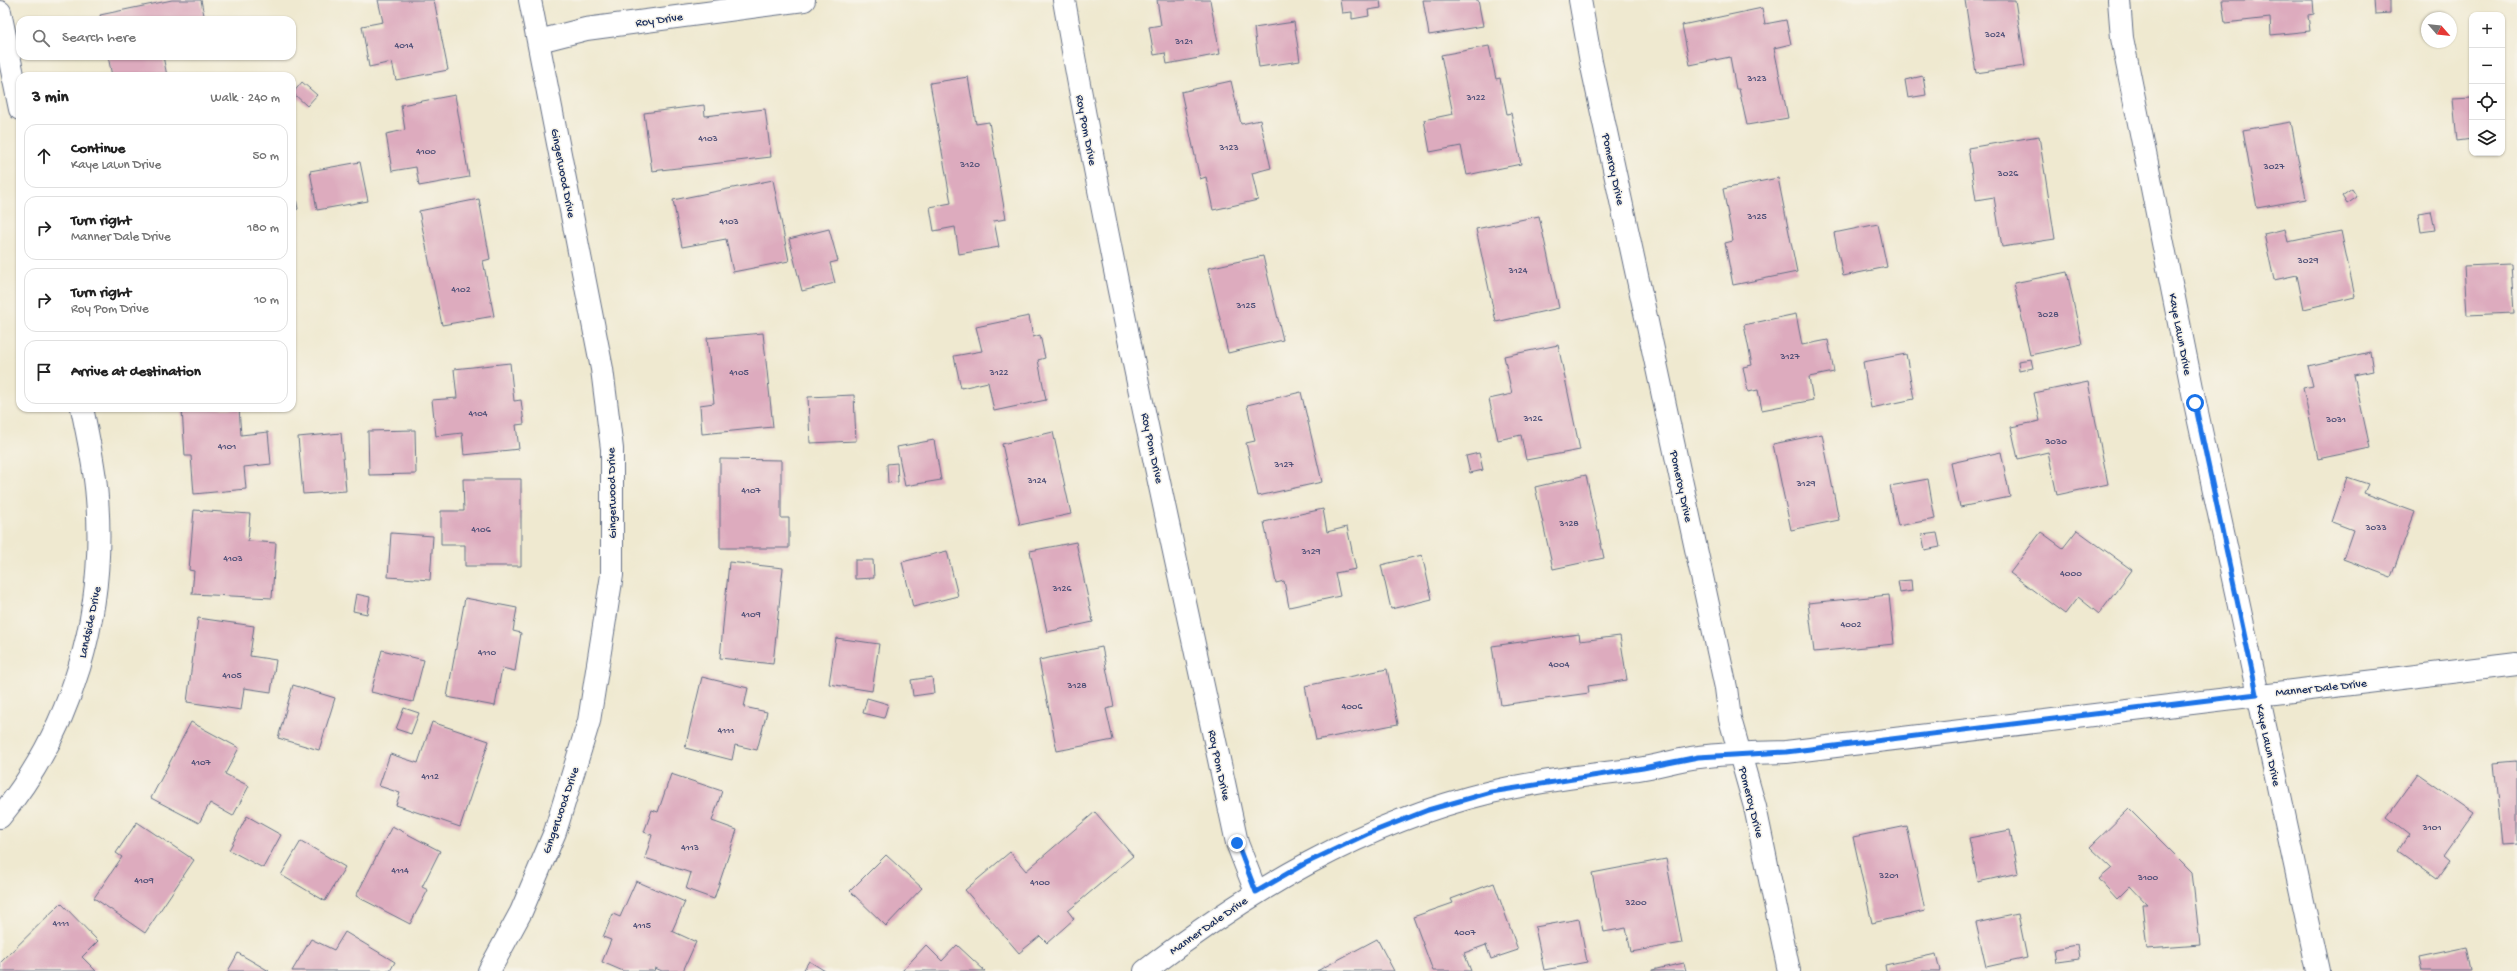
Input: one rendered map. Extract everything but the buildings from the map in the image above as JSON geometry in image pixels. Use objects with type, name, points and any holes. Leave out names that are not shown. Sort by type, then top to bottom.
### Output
[{"type":"street","name":"Gingerwood Drive","points":[[489,971],[521,912],[555,832],[589,721],[612,575],[612,449],[602,369],[530,0]]},
{"type":"street","name":"Roy Drive","points":[[539,41],[586,29],[804,0]]},
{"type":"street","name":"Roy Pom Drive","points":[[1064,0],[1084,117],[1168,522],[1237,843],[1256,892]]},
{"type":"street","name":"Pomeroy Drive","points":[[1580,0],[1591,62],[1726,688],[1730,719],[1754,807],[1789,971]]},
{"type":"street","name":"Kaye Lawn Drive","points":[[2119,0],[2125,53],[2195,403],[2318,971]]},
{"type":"street","points":[[0,12],[16,90]]},
{"type":"street","name":"Landside Drive","points":[[0,817],[22,791],[63,712],[86,648],[96,602],[98,566],[97,497],[83,412]]},
{"type":"street","name":"Manner Dale Drive","points":[[1145,971],[1194,933],[1256,892],[1304,864],[1367,834],[1428,810],[1491,792],[1643,768],[1698,757],[1794,751],[2257,694],[2517,664]]},
{"type":"route","points":[[1237,843],[1256,892],[1304,864],[1367,834],[1428,810],[1491,792],[1565,779],[1643,768],[1698,757],[1786,752],[2257,694],[2195,403]]}]
